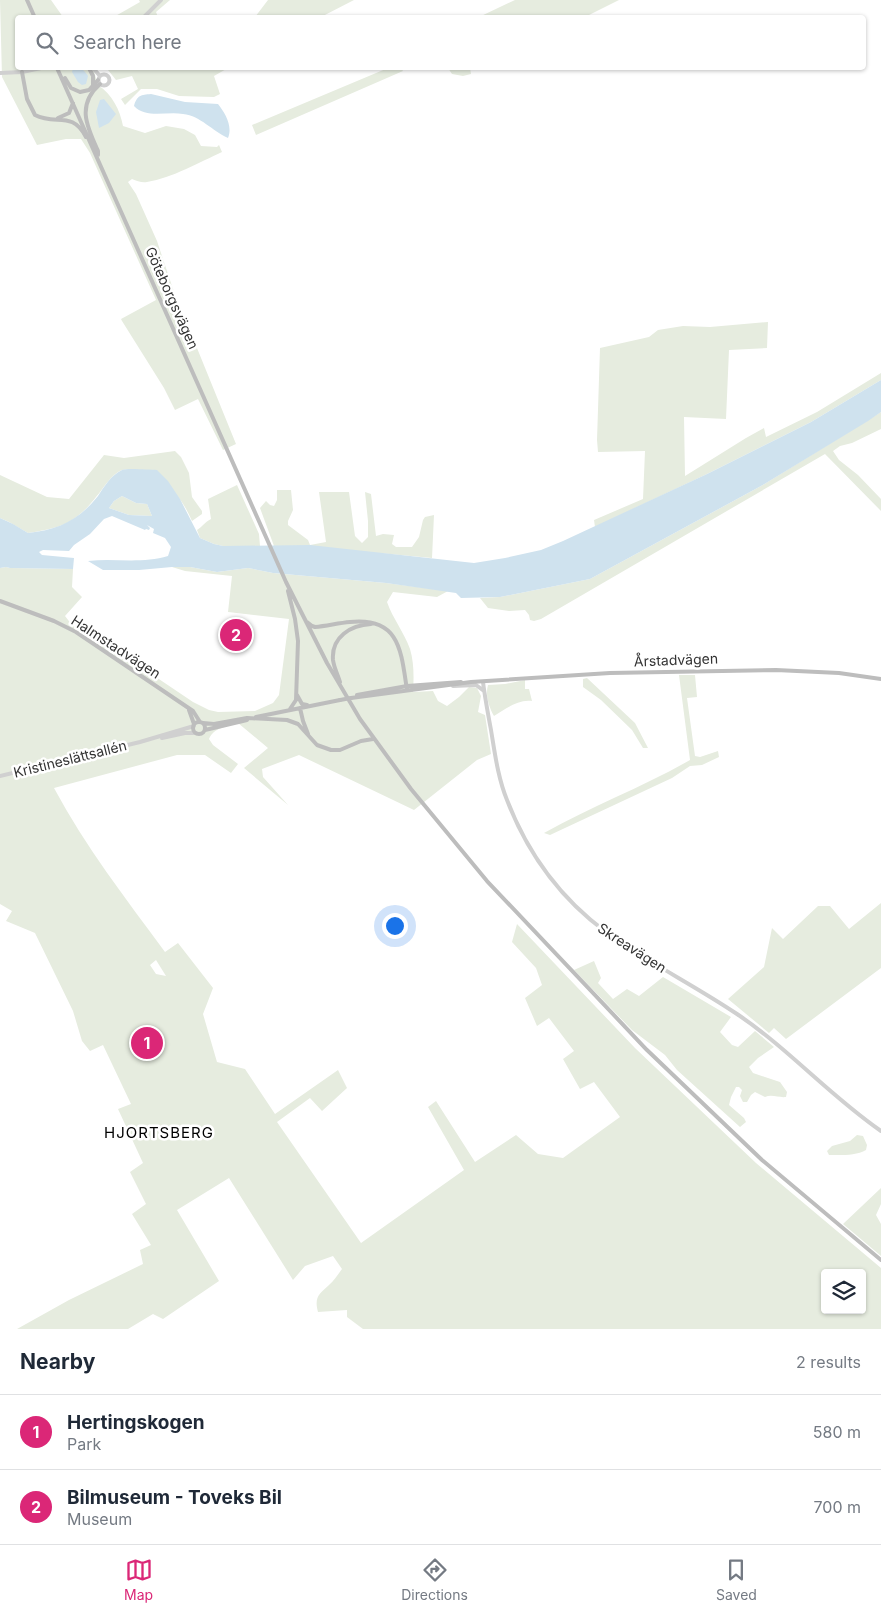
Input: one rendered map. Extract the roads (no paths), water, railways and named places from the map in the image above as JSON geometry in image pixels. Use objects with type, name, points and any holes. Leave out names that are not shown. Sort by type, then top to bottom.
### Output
[{"type":"main road","points":[[27,0],[34,15]]},
{"type":"main road","points":[[60,70],[68,84],[76,91],[86,92],[99,80]]},
{"type":"main road","name":"Göteborgsvägen","points":[[60,70],[285,580]]},
{"type":"main road","points":[[92,70],[93,86]]},
{"type":"main road","points":[[22,72],[27,99],[35,115],[44,120],[57,119],[78,125],[87,138],[101,171],[104,173]]},
{"type":"main road","points":[[97,157],[98,151],[88,127],[86,111],[90,96],[99,80]]},
{"type":"main road","points":[[57,119],[69,113],[73,103]]},
{"type":"main road","points":[[285,580],[326,663],[374,739],[411,789],[487,881],[647,1050],[762,1160],[881,1260]]},
{"type":"main road","points":[[285,580],[294,611],[297,635],[295,702],[290,710]]},
{"type":"main road","name":"Halmstadvägen","points":[[0,602],[48,619],[76,632],[188,708],[196,714],[202,723]]},
{"type":"main road","points":[[300,611],[308,623],[315,627],[362,621],[381,625],[387,629],[398,642],[407,688]]},
{"type":"main road","points":[[342,689],[333,661],[335,645],[348,630],[357,625],[373,623]]},
{"type":"main road","name":"Årstadvägen","points":[[407,688],[441,682],[483,682],[610,673],[771,670],[832,672],[881,678]]},
{"type":"main road","name":"Årstadvägen","points":[[202,723],[214,724],[253,717],[351,698],[370,692],[450,686],[471,682]]},
{"type":"main road","points":[[296,690],[302,704],[315,705]]},
{"type":"main road","points":[[188,708],[196,733],[201,734],[205,730],[205,726],[202,723],[194,726]]},
{"type":"main road","points":[[300,708],[308,735]]},
{"type":"main road","points":[[253,717],[293,721],[317,745],[331,750],[340,750],[361,740],[374,739]]},
{"type":"main road","name":"Årstadvägen","points":[[205,730],[253,717]]},
{"type":"street","points":[[146,15],[161,0]]},
{"type":"street","points":[[0,73],[32,70]]},
{"type":"street","points":[[92,70],[99,80]]},
{"type":"street","name":"Skreavägen","points":[[483,682],[499,772],[507,801],[537,859],[570,900],[616,939],[743,1018],[781,1047],[856,1114],[881,1131]]},
{"type":"street","points":[[450,686],[476,685],[484,691]]},
{"type":"street","name":"Kristineslättsallén","points":[[140,742],[194,726]]},
{"type":"street","name":"Kristineslättsallén","points":[[0,776],[140,742],[185,733],[196,733]]},
{"type":"water","points":[[72,70],[82,70],[85,72],[88,76],[86,84],[82,85],[78,82]]},
{"type":"water","points":[[151,94],[185,102],[218,104],[229,124],[228,138],[189,115],[144,112],[134,106],[140,96]]},
{"type":"water","points":[[104,99],[116,114],[109,123],[99,128],[96,112],[100,100]]},
{"type":"water","points":[[881,380],[881,412],[761,486],[590,579],[500,597],[461,598],[456,593],[386,583],[273,573],[248,568],[217,572],[190,567],[103,570],[88,561],[148,560],[168,556],[171,547],[165,538],[153,533],[154,529],[147,525],[150,528],[149,530],[112,516],[104,519],[90,534],[74,545],[69,551],[43,550],[39,552],[42,555],[74,558],[73,569],[0,568],[0,518],[28,533],[39,532],[58,526],[75,517],[91,504],[114,475],[122,470],[129,469],[157,470],[168,481],[180,499],[200,538],[214,544],[223,546],[310,545],[474,563],[505,558],[541,550],[563,541],[707,474],[811,422]],"holes":[[[122,496],[136,503],[147,504],[152,516],[129,515],[109,508],[114,501]]]},
{"type":"place","name":"Bilmuseum - Toveks Bil","points":[[236,635]]},
{"type":"place","name":"Hertingskogen","points":[[147,1043]]},
{"type":"district","name":"HJORTSBERG","points":[[159,1133]]}]
